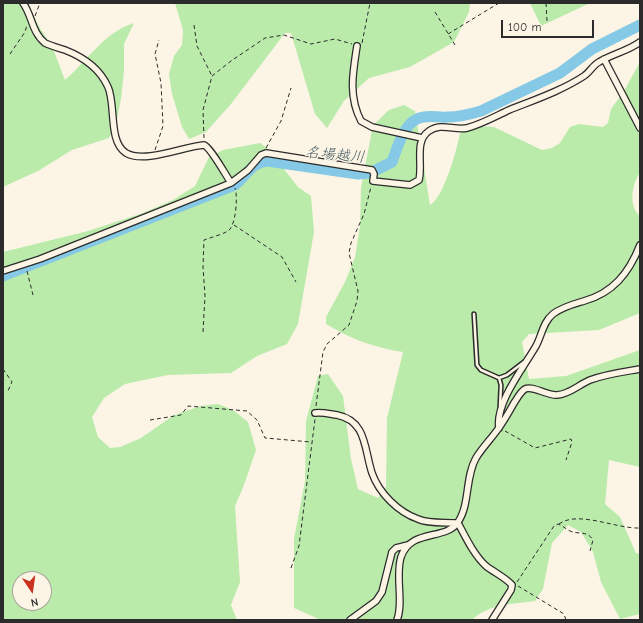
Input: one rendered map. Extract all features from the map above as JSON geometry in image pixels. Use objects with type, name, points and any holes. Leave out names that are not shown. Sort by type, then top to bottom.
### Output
[{"type":"street","points":[[23,3],[38,35],[46,43],[83,58],[101,76],[111,94],[113,124],[121,149],[130,155],[153,156],[204,145],[211,150],[221,170],[231,182]]},
{"type":"street","points":[[3,270],[40,259],[231,182],[248,170],[261,155],[266,152],[372,170],[374,178],[404,186],[415,183],[419,180],[420,174],[420,147],[422,138],[429,131],[447,126],[467,128],[562,88],[586,75],[593,65],[632,48],[640,42]]},
{"type":"street","points":[[357,46],[352,84],[352,97],[361,121],[372,127],[422,138]]},
{"type":"street","points":[[604,59],[640,128]]},
{"type":"street","points":[[499,428],[498,421],[500,410],[526,360],[537,346],[546,321],[553,314],[563,308],[597,297],[610,290],[626,273],[634,261],[640,245]]},
{"type":"street","points":[[350,620],[376,601],[382,592],[392,552],[396,548],[408,545],[424,536],[442,532],[458,523],[462,514],[470,470],[476,458],[499,428],[518,397],[525,389],[531,388],[547,395],[556,396],[569,393],[587,381],[597,377],[640,369]]},
{"type":"street","points":[[316,413],[323,412],[343,416],[353,421],[359,428],[366,446],[372,473],[378,486],[389,500],[405,513],[419,520],[458,523]]},
{"type":"street","points":[[458,523],[476,555],[486,566],[508,581],[512,586],[492,620]]},
{"type":"street","points":[[399,620],[399,572],[401,556],[408,545]]},
{"type":"lane","points":[[474,314],[477,365],[481,370],[499,378]]},
{"type":"lane","points":[[499,378],[526,360]]},
{"type":"lane","points":[[499,378],[501,385],[500,410]]},
{"type":"path","points":[[10,54],[25,32],[28,23],[37,14],[40,3]]},
{"type":"path","points":[[204,145],[203,110],[212,76],[265,38],[284,35],[311,44],[335,39],[357,46],[362,44],[370,3]]},
{"type":"path","points":[[448,34],[499,3]]},
{"type":"path","points":[[546,3],[547,21]]},
{"type":"path","points":[[435,12],[455,45]]},
{"type":"path","points":[[194,25],[197,46],[212,76]]},
{"type":"path","points":[[153,156],[163,126],[161,83],[155,54],[159,40]]},
{"type":"path","points":[[266,152],[267,145],[281,121],[291,88]]},
{"type":"path","points":[[291,568],[299,546],[323,352],[327,344],[349,325],[357,301],[358,291],[349,253],[351,243],[364,214],[374,178]]},
{"type":"path","points":[[203,332],[205,296],[203,267],[204,240],[229,230],[233,224],[237,195],[235,189]]},
{"type":"path","points":[[233,224],[282,257],[296,282]]},
{"type":"path","points":[[27,271],[34,295]]},
{"type":"path","points":[[3,369],[12,382],[7,393]]},
{"type":"path","points":[[150,420],[181,416],[188,406],[247,411],[257,420],[265,438],[312,442]]},
{"type":"path","points":[[499,428],[535,448],[570,439],[572,442],[566,460]]},
{"type":"path","points":[[512,586],[517,582],[554,526],[565,519],[578,518],[630,528],[640,528]]},
{"type":"path","points":[[558,524],[571,531],[585,532],[590,536],[593,540],[590,551]]},
{"type":"path","points":[[512,586],[519,586],[564,614],[566,620]]},
{"type":"green space","points":[[3,3],[27,3],[41,30],[52,46],[65,80],[105,40],[123,27],[134,23],[124,44],[124,71],[121,99],[116,124],[109,138],[72,150],[38,171],[3,187]]},
{"type":"green space","points":[[175,3],[470,3],[469,12],[454,42],[410,67],[369,78],[344,101],[327,128],[315,114],[291,33],[285,33],[231,104],[206,132],[189,139],[182,127],[172,94],[169,74],[174,56],[182,45],[183,30]]},
{"type":"green space","points":[[530,3],[590,3],[541,26]]},
{"type":"green space","points":[[640,62],[640,172],[632,195],[634,207],[640,216],[640,313],[599,330],[529,334],[522,342],[529,379],[566,376],[640,350],[640,467],[609,460],[605,504],[620,517],[636,553],[640,554],[640,614],[620,619],[601,582],[593,552],[581,532],[568,525],[552,543],[543,589],[535,601],[493,608],[478,615],[472,620],[321,620],[294,608],[294,539],[305,481],[306,421],[318,376],[328,374],[343,396],[351,459],[358,489],[378,498],[386,487],[387,418],[403,352],[363,342],[326,324],[326,317],[345,282],[355,257],[360,226],[361,188],[373,125],[389,110],[404,105],[415,111],[430,205],[440,193],[445,183],[453,161],[460,133],[474,126],[494,127],[542,150],[552,148],[560,143],[570,127],[579,124],[603,127],[608,123],[611,109],[624,91]]},
{"type":"green space","points":[[260,143],[269,150],[298,187],[311,196],[314,232],[298,324],[287,344],[257,356],[231,373],[168,375],[125,384],[104,398],[92,417],[98,437],[110,448],[120,447],[141,438],[174,415],[201,406],[218,404],[233,410],[248,422],[256,450],[235,506],[240,582],[231,605],[237,620],[3,620],[3,252],[88,231],[143,213],[173,200],[195,186],[209,157],[223,150]]},
{"type":"waterway","name":"名場越川","points":[[3,276],[235,185],[253,167],[262,162],[267,161],[358,174],[370,173],[392,162],[404,132],[408,126],[417,119],[429,116],[456,116],[481,111],[560,73],[592,49],[640,25]]}]
